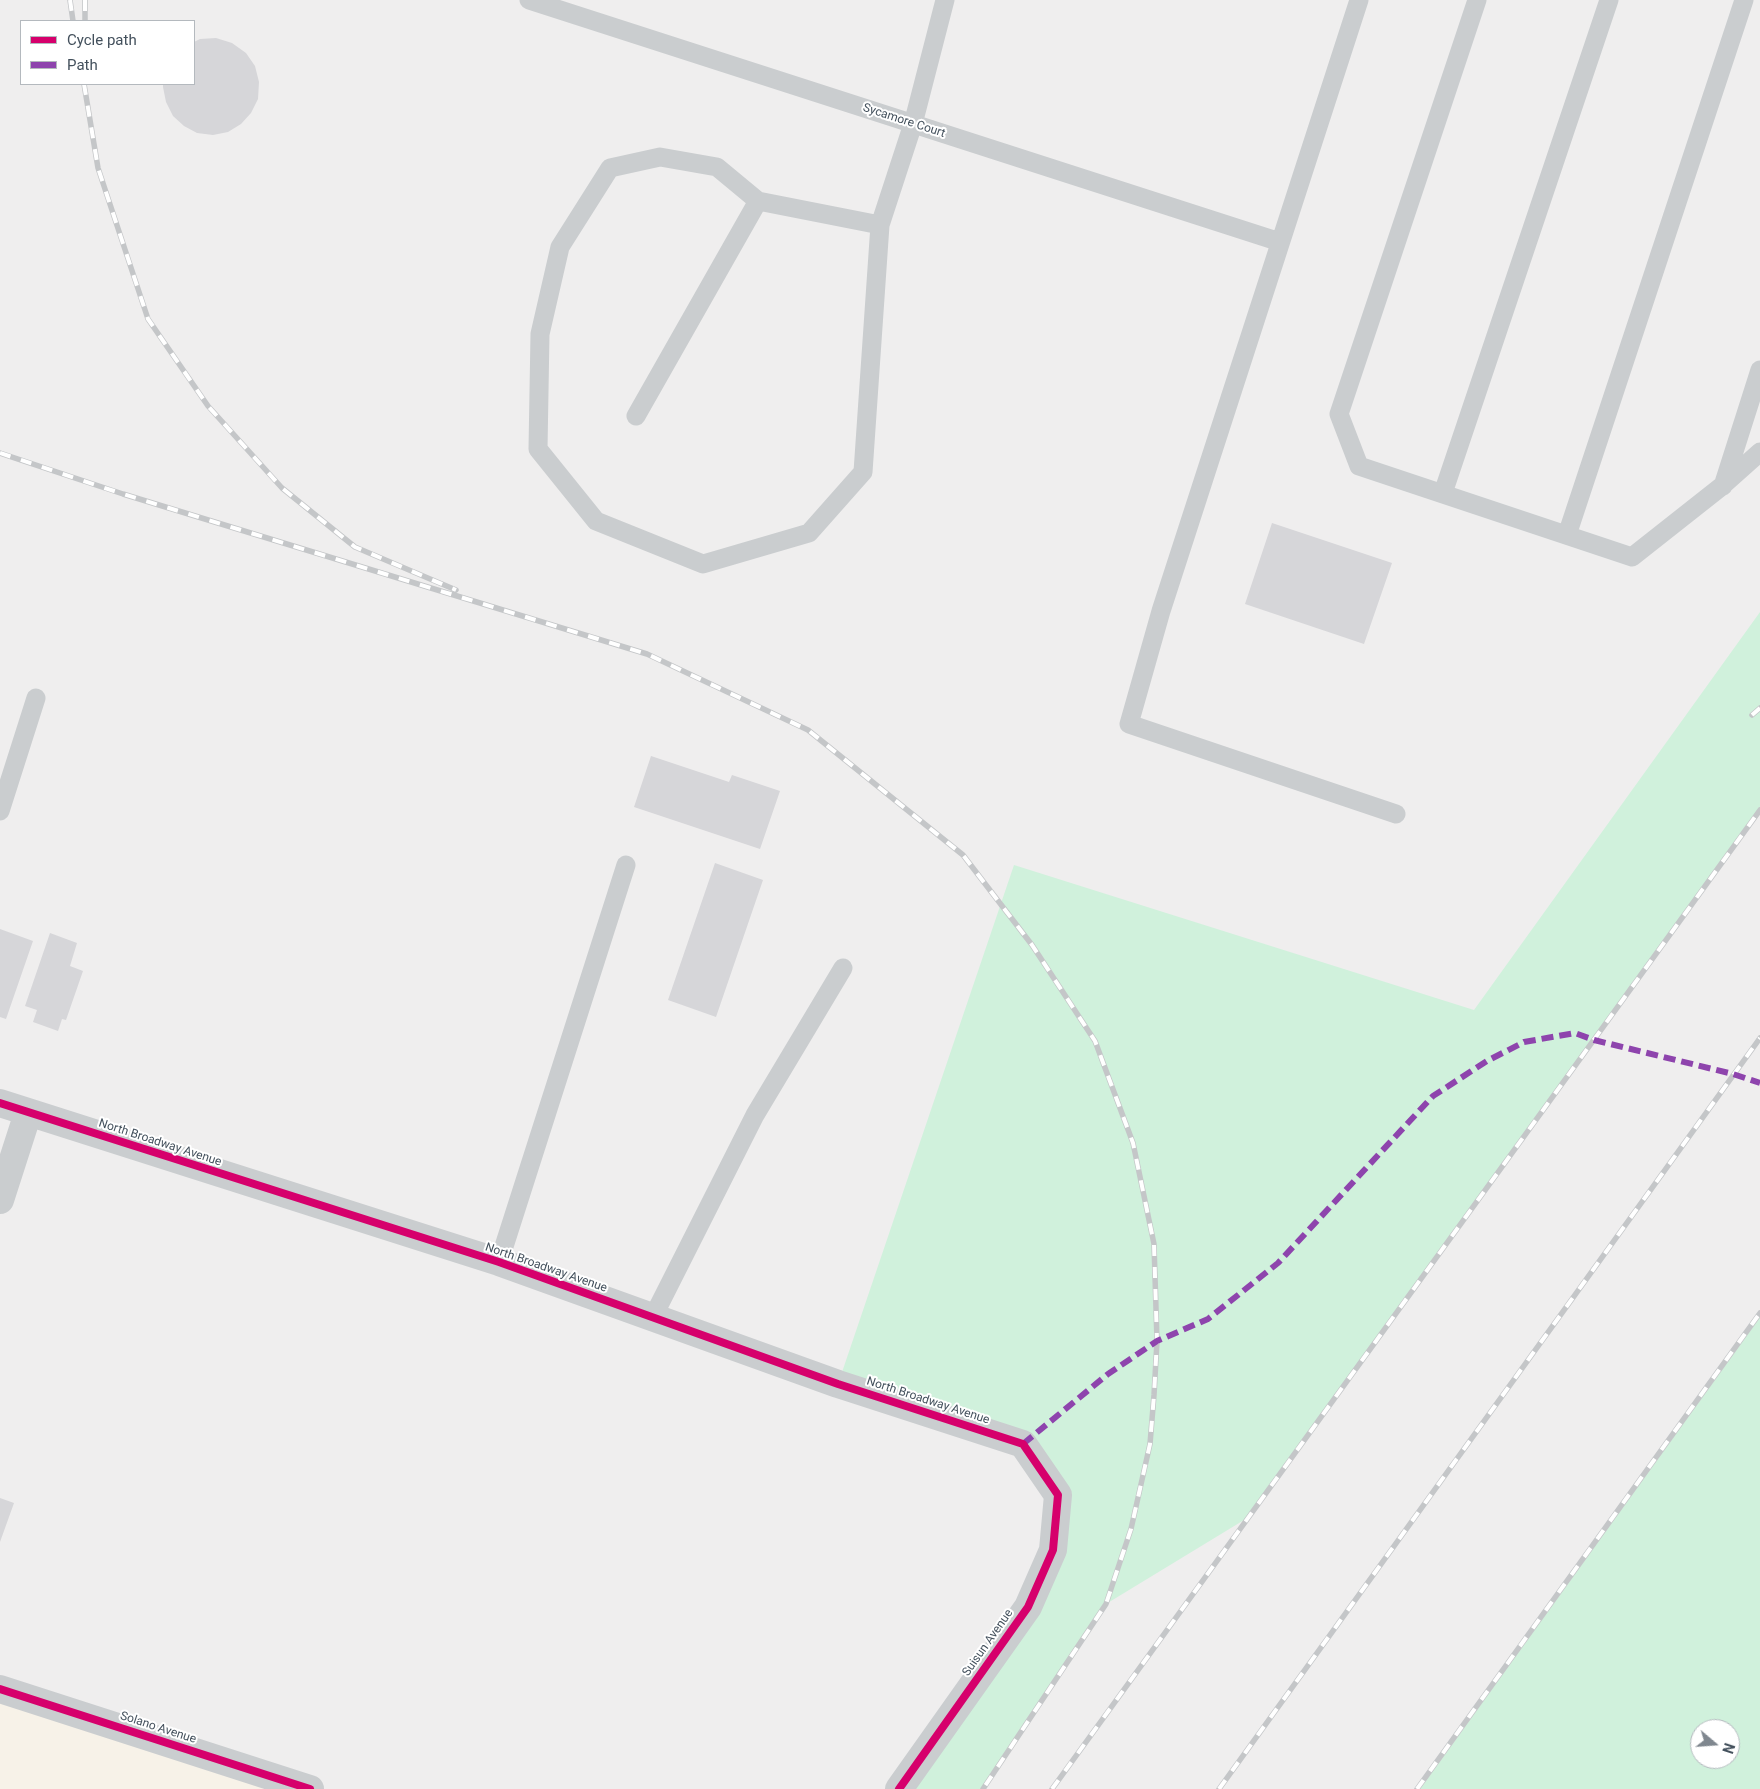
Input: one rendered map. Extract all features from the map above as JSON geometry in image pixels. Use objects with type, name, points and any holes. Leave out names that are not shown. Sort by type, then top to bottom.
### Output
[{"type":"street","name":"North Broadway Avenue","points":[[0,1103],[499,1262],[838,1384],[1023,1444],[1058,1495]]},
{"type":"street","points":[[0,1200],[28,1113]]},
{"type":"street","name":"Suisun Avenue","points":[[899,1789],[1028,1607],[1053,1550],[1058,1495]]},
{"type":"street","name":"Solano Avenue","points":[[0,1689],[310,1789]]},
{"type":"lane","name":"Sycamore Court","points":[[528,0],[1280,242]]},
{"type":"lane","points":[[880,225],[758,201],[717,167],[660,157],[610,168],[560,247],[540,334],[538,449],[596,521],[703,564],[809,533],[863,472],[880,225],[913,124],[945,0]]},
{"type":"lane","points":[[1359,0],[1161,611],[1128,724],[1396,814]]},
{"type":"lane","points":[[1477,0],[1339,414],[1359,466],[1632,557],[1722,486],[1760,452]]},
{"type":"lane","points":[[1443,493],[1608,0]]},
{"type":"lane","points":[[1566,535],[1744,0]]},
{"type":"lane","points":[[636,416],[758,201]]},
{"type":"lane","points":[[1722,486],[1760,370]]},
{"type":"lane","points":[[0,811],[36,698]]},
{"type":"lane","points":[[499,1262],[626,866]]},
{"type":"lane","points":[[653,1317],[755,1115],[843,968]]},
{"type":"shaded area","points":[[0,1689],[310,1789],[0,1789]]},
{"type":"green space","points":[[1760,612],[1760,810],[1249,1517],[1106,1604],[983,1789],[899,1789],[1028,1607],[1058,1495],[1023,1444],[838,1384],[1014,865],[1474,1010]]},
{"type":"green space","points":[[1760,1317],[1760,1789],[1420,1789]]},
{"type":"building","points":[[216,38],[232,43],[246,53],[255,66],[259,82],[258,99],[251,113],[241,124],[228,132],[213,135],[197,133],[184,126],[173,116],[166,102],[163,85],[195,85],[195,42],[200,39]]},
{"type":"building","points":[[1272,523],[1392,563],[1364,644],[1245,604]]},
{"type":"building","points":[[651,756],[729,782],[732,775],[780,791],[760,849],[634,807]]},
{"type":"building","points":[[715,863],[763,880],[716,1017],[668,1000]]},
{"type":"building","points":[[0,929],[33,941],[6,1019],[0,1017]]},
{"type":"building","points":[[50,933],[77,943],[70,966],[83,971],[66,1020],[62,1019],[58,1031],[33,1022],[37,1010],[25,1006]]},
{"type":"building","points":[[0,1498],[14,1503],[0,1542]]},
{"type":"railway","points":[[70,0],[73,20]]},
{"type":"railway","points":[[85,0],[85,20]]},
{"type":"railway","points":[[84,85],[98,168],[148,319],[208,406],[282,488],[355,547],[456,590]]},
{"type":"railway","points":[[0,453],[123,494],[647,654],[808,730],[963,855],[1032,945],[1095,1041],[1133,1143],[1154,1244],[1157,1341],[1154,1395],[1150,1444],[1131,1529],[1106,1604],[983,1789]]},
{"type":"railway","points":[[1752,715],[1760,708]]},
{"type":"railway","points":[[1052,1789],[1760,810]]},
{"type":"railway","points":[[1219,1789],[1760,1038]]},
{"type":"railway","points":[[1417,1789],[1760,1313]]},
{"type":"marked path","points":[[1023,1444],[1108,1374],[1157,1341],[1208,1319],[1278,1263],[1433,1096],[1487,1061],[1524,1042],[1575,1033],[1594,1040],[1733,1074],[1760,1083]]},
{"type":"cycle path","points":[[0,1103],[499,1262],[838,1384],[1023,1444],[1058,1495],[1053,1550],[1028,1607],[899,1789]]},
{"type":"cycle path","points":[[0,1689],[310,1789]]}]
